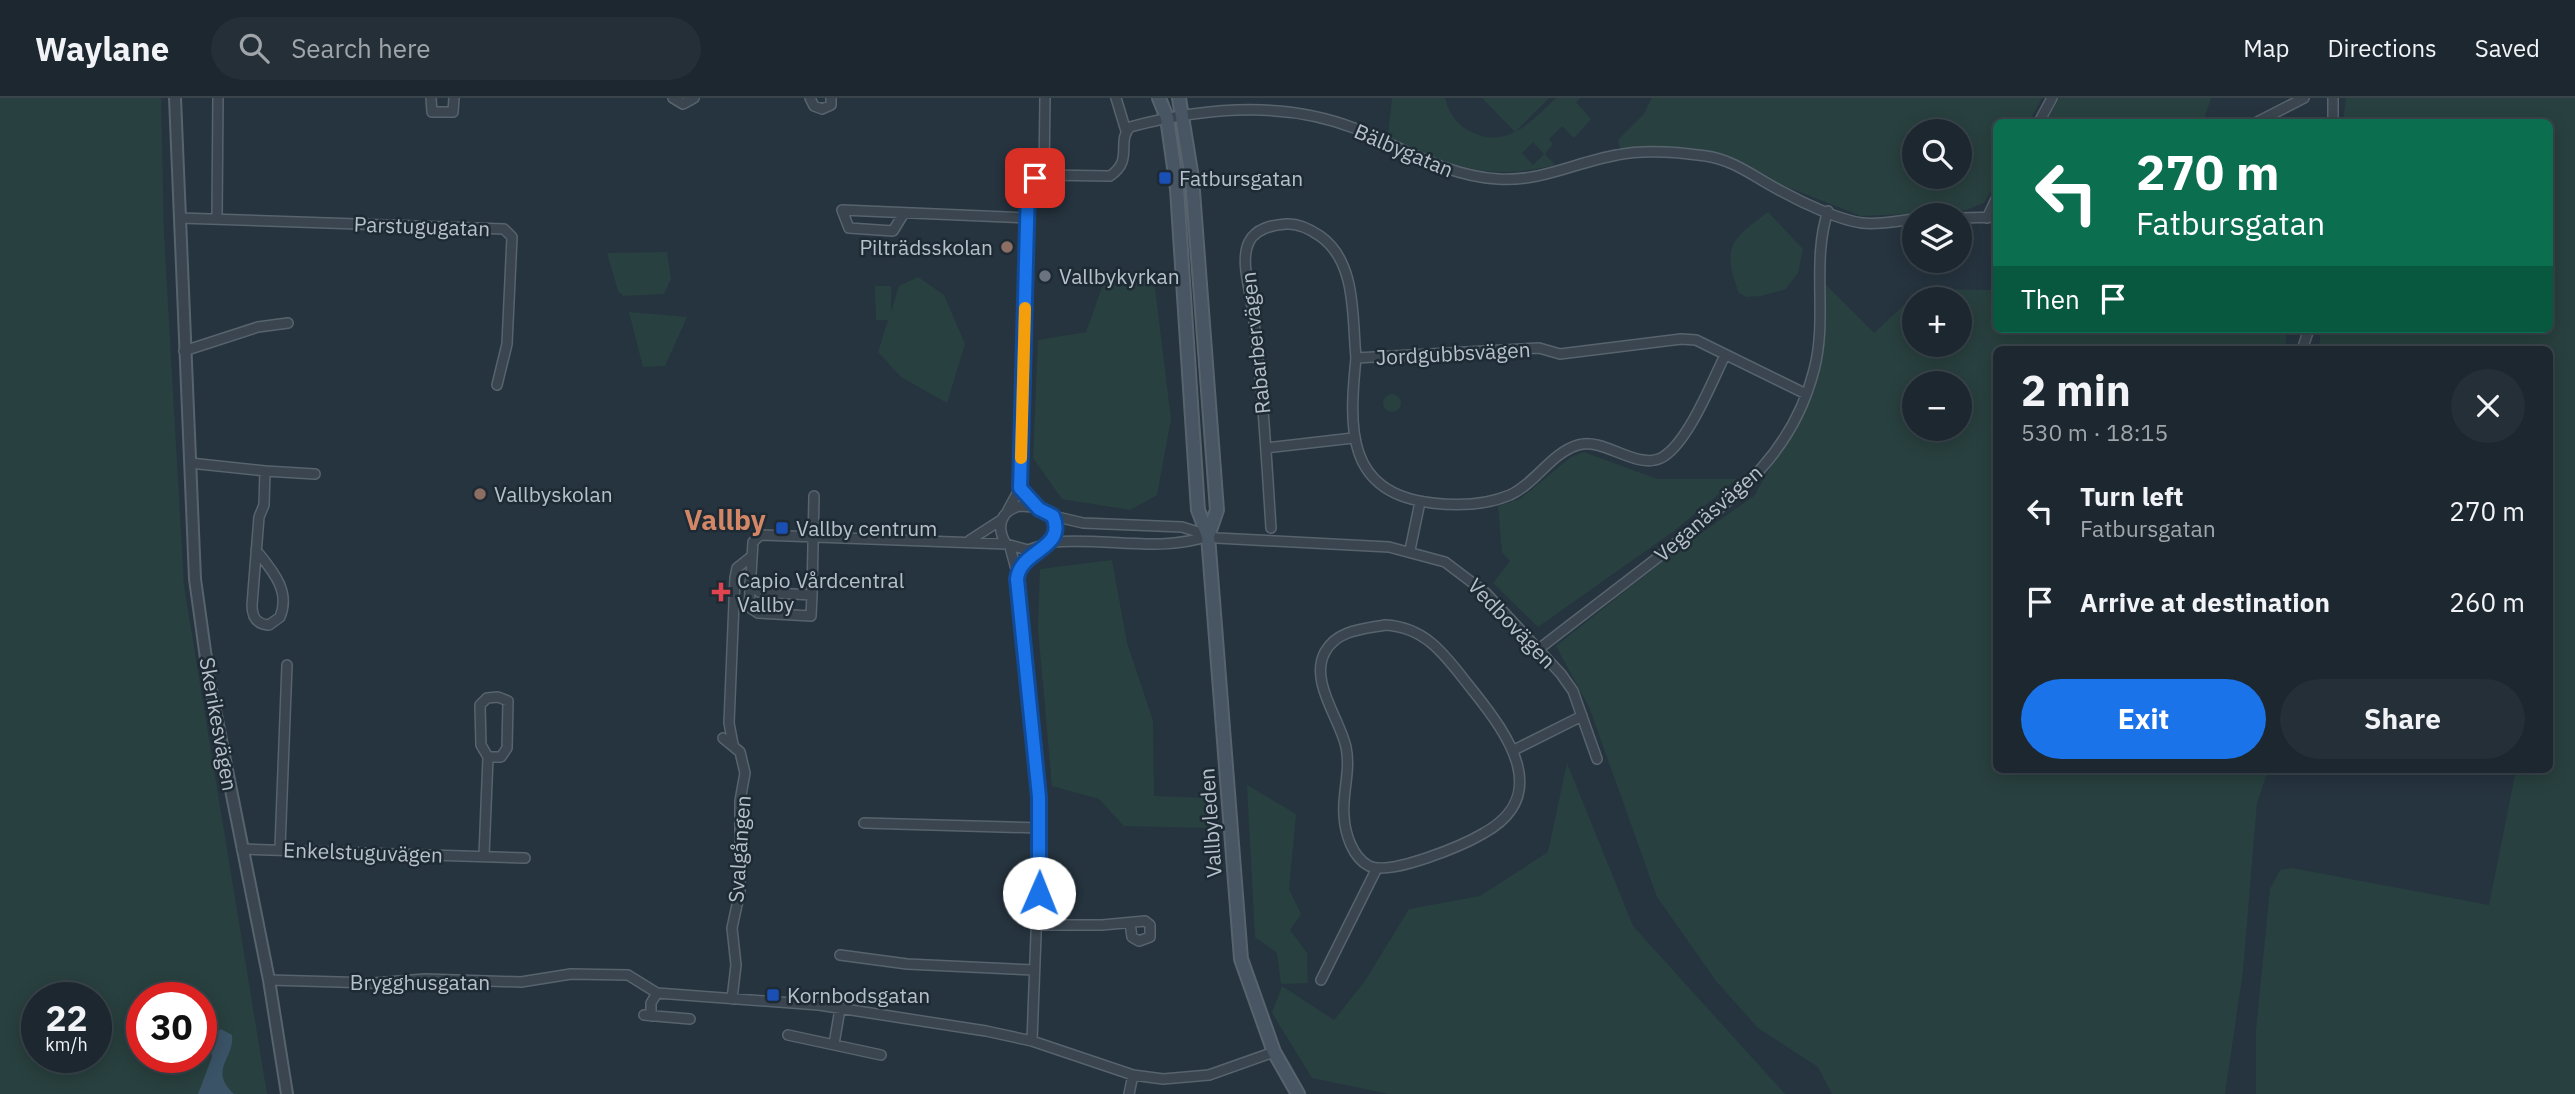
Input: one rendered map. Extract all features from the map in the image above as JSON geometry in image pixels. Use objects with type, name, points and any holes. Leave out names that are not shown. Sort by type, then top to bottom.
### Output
[{"type":"main road","name":"Vallbyleden","points":[[1159,98],[1167,118],[1184,272],[1198,510],[1209,536],[1241,959],[1274,1052],[1298,1094]]},
{"type":"main road","name":"Vallbyleden","points":[[1179,98],[1192,178],[1217,510],[1209,536]]},
{"type":"street","name":"Skerikesvägen","points":[[175,98],[195,579],[201,629],[269,980],[287,1094]]},
{"type":"street","points":[[217,217],[218,98]]},
{"type":"street","points":[[431,98],[432,111],[443,114],[453,112],[454,98]]},
{"type":"street","points":[[673,98],[683,104],[694,98]]},
{"type":"street","points":[[810,98],[814,106],[822,108],[831,105],[831,98]]},
{"type":"street","points":[[1044,175],[1045,98]]},
{"type":"street","points":[[968,541],[1001,520],[1020,488],[1028,187],[1035,178],[1044,175],[1110,176],[1122,163],[1126,131],[1116,98]]},
{"type":"street","points":[[2041,119],[2052,98]]},
{"type":"street","points":[[2262,119],[2304,98]]},
{"type":"street","points":[[2333,98],[2333,119]]},
{"type":"street","name":"Bälbygatan","points":[[1184,117],[1264,110],[1315,116],[1357,130],[1446,169],[1502,180],[1541,176],[1627,153],[1663,152],[1708,156],[1728,161],[1782,192],[1861,223],[1902,220]]},
{"type":"street","points":[[1126,131],[1130,127],[1167,118],[1184,117]]},
{"type":"street","points":[[904,213],[893,231],[862,231],[849,228],[842,210],[1027,218]]},
{"type":"street","name":"Veganäsvägen","points":[[1539,649],[1745,488],[1781,445],[1806,394],[1819,351],[1821,232],[1828,211]]},
{"type":"street","name":"Parstugugatan","points":[[180,218],[217,217],[504,229],[512,237],[507,344],[498,385]]},
{"type":"street","points":[[1972,218],[1992,217]]},
{"type":"street","name":"Rabarbervägen","points":[[1271,528],[1260,361],[1246,263],[1249,241],[1263,228],[1289,224],[1310,228],[1334,245],[1345,267],[1350,289],[1356,358]]},
{"type":"street","points":[[184,351],[258,327],[288,323]]},
{"type":"street","name":"Jordgubbsvägen","points":[[1725,355],[1701,405],[1677,444],[1660,458],[1644,460],[1583,443],[1569,448],[1511,494],[1451,506],[1401,497],[1383,488],[1364,468],[1353,438],[1351,401],[1356,358],[1539,348],[1560,354],[1681,339],[1696,341],[1806,394]]},
{"type":"street","points":[[1266,448],[1353,438]]},
{"type":"street","points":[[190,463],[315,474]]},
{"type":"street","points":[[256,550],[277,577],[283,595],[280,617],[269,625],[258,622],[252,613],[256,550],[259,517],[264,505],[265,471]]},
{"type":"street","points":[[1020,488],[1039,509]]},
{"type":"street","points":[[752,556],[749,607],[758,613],[811,616],[814,496]]},
{"type":"street","points":[[1410,550],[1420,502]]},
{"type":"street","points":[[1008,510],[1020,506],[1094,524],[1182,527],[1209,536]]},
{"type":"street","points":[[1017,573],[1032,554],[1049,544],[1057,532],[1053,516]]},
{"type":"street","points":[[1001,520],[1000,535],[1008,546],[1017,573],[1040,828],[1032,1041]]},
{"type":"street","name":"Svalgången","points":[[732,999],[736,965],[732,928],[740,891],[740,800],[745,773],[740,752],[733,744],[729,723],[735,578],[737,568],[752,556],[753,542],[760,535],[814,536]]},
{"type":"street","points":[[814,536],[968,541],[1028,550],[1049,544],[1093,540],[1185,544],[1209,536]]},
{"type":"street","name":"Vedbovägen","points":[[1209,536],[1410,550],[1445,562],[1471,578],[1539,649],[1573,691],[1597,758]]},
{"type":"street","points":[[750,582],[759,592],[811,596]]},
{"type":"street","points":[[1385,625],[1418,632],[1442,653],[1505,732],[1514,750],[1519,791],[1509,814],[1499,825],[1453,849],[1411,863],[1377,868],[1369,866],[1354,851],[1344,822],[1346,748],[1320,676],[1324,653],[1332,642],[1355,631],[1385,625]]},
{"type":"street","points":[[280,848],[287,665]]},
{"type":"street","points":[[484,856],[488,757],[481,745],[480,705],[487,698],[498,697],[508,701],[507,748],[501,757],[488,757]]},
{"type":"street","points":[[1514,750],[1582,716]]},
{"type":"street","points":[[723,738],[733,744]]},
{"type":"street","points":[[864,823],[1040,828]]},
{"type":"street","name":"Enkelstuguvägen","points":[[242,849],[280,848],[525,858]]},
{"type":"street","points":[[1321,980],[1377,868]]},
{"type":"street","points":[[1036,925],[1130,923]]},
{"type":"street","points":[[840,955],[907,964],[1034,970]]},
{"type":"street","name":"Brygghusgatan","points":[[269,980],[373,984],[425,979],[521,982],[571,974],[628,975],[657,993]]},
{"type":"street","points":[[690,1019],[648,1015],[657,993],[840,1009],[1032,1041],[1133,1075],[1189,1079],[1229,1070],[1274,1052]]},
{"type":"street","points":[[834,1044],[840,1009]]},
{"type":"street","points":[[788,1035],[881,1055]]},
{"type":"street","points":[[1129,1094],[1133,1075]]},
{"type":"green space","points":[[0,98],[161,98],[164,234],[184,586],[267,1094],[0,1094]]},
{"type":"green space","points":[[1392,98],[1445,98],[1452,116],[1462,126],[1492,138],[1515,132],[1556,98],[1580,98],[1576,102],[1591,119],[1574,138],[1562,126],[1549,139],[1553,144],[1545,154],[1555,165],[1509,172],[1488,171],[1450,163],[1388,136]],"holes":[[[1533,142],[1544,154],[1533,165],[1522,153]]]},
{"type":"green space","points":[[1482,98],[1549,98],[1515,132]]},
{"type":"green space","points":[[1652,98],[2042,98],[2031,119],[1993,119],[1993,187],[1984,203],[1972,208],[1972,203],[1902,203],[1902,214],[1861,216],[1691,149],[1620,149],[1618,140],[1644,114]]},
{"type":"green space","points":[[2059,98],[2211,98],[2204,119],[2048,119]]},
{"type":"green space","points":[[2346,98],[2575,98],[2575,1094],[2256,1094],[2256,1030],[2270,889],[2280,870],[2292,868],[2489,905],[2515,773],[2553,773],[2553,346],[2319,346],[2321,333],[2553,333],[2553,119],[2343,119]]},
{"type":"green space","points":[[1768,212],[1803,249],[1798,273],[1786,289],[1747,297],[1739,293],[1734,277],[1731,264],[1733,245],[1745,230]]},
{"type":"green space","points":[[667,252],[671,279],[664,294],[623,296],[618,291],[607,253]]},
{"type":"green space","points":[[1106,276],[1154,280],[1171,419],[1157,495],[1130,510],[1062,499],[1033,458],[1038,340],[1086,332]]},
{"type":"green space","points":[[918,277],[944,295],[965,344],[947,403],[901,377],[878,352],[888,320],[876,320],[875,286],[891,286],[891,312],[899,286]]},
{"type":"green space","points":[[1824,283],[1874,333],[1902,307],[1902,357],[1972,357],[1972,290],[1993,290],[1993,333],[2287,333],[2285,346],[1993,346],[1993,773],[2267,773],[2257,803],[2243,971],[2225,1094],[1832,1094],[1818,1067],[1758,1028],[1716,981],[1657,897],[1589,707],[1556,646],[1672,554],[1754,496],[1811,397],[1822,358]]},
{"type":"green space","points":[[629,312],[687,317],[665,366],[643,367]]},
{"type":"green space","points":[[1392,394],[1398,397],[1401,403],[1398,409],[1392,412],[1386,409],[1383,403],[1386,397]]},
{"type":"green space","points":[[1584,452],[1657,479],[1737,479],[1674,531],[1538,627],[1493,583],[1510,561],[1502,552],[1498,506],[1520,499],[1571,457]]},
{"type":"green space","points":[[1112,560],[1127,643],[1153,721],[1154,796],[1207,798],[1207,828],[1124,826],[1099,799],[1052,786],[1038,629],[1040,569]]},
{"type":"green space","points":[[1567,763],[1633,926],[1785,1094],[1389,1094],[1312,1078],[1272,1013],[1282,986],[1334,1020],[1365,981],[1409,909],[1480,896],[1548,852]]},
{"type":"green space","points":[[1247,785],[1296,814],[1289,889],[1301,914],[1290,930],[1307,953],[1308,983],[1281,984],[1277,953],[1255,937]]},
{"type":"water","points":[[221,1029],[232,1035],[223,1078],[234,1094],[198,1094],[206,1073],[217,1073],[217,1031]]},
{"type":"slow traffic","points":[[1021,458],[1025,308]]},
{"type":"place","name":"Fatbursgatan","points":[[1165,178]]},
{"type":"place","name":"Pilträdsskolan","points":[[1007,247]]},
{"type":"place","name":"Vallbykyrkan","points":[[1045,276]]},
{"type":"place","name":"Vallbyskolan","points":[[480,494]]},
{"type":"place","name":"Vallby centrum","points":[[782,528]]},
{"type":"place","name":"Capio Vårdcentral Vallby","points":[[721,592]]},
{"type":"place","name":"Kornbodsgatan","points":[[773,995]]},
{"type":"district","name":"Vallby","points":[[725,519]]},
{"type":"route","points":[[1035,178],[1028,187],[1020,488],[1039,509],[1053,516],[1057,532],[1052,542],[1032,554],[1017,573],[1017,579],[1039,797],[1039,893]]}]
